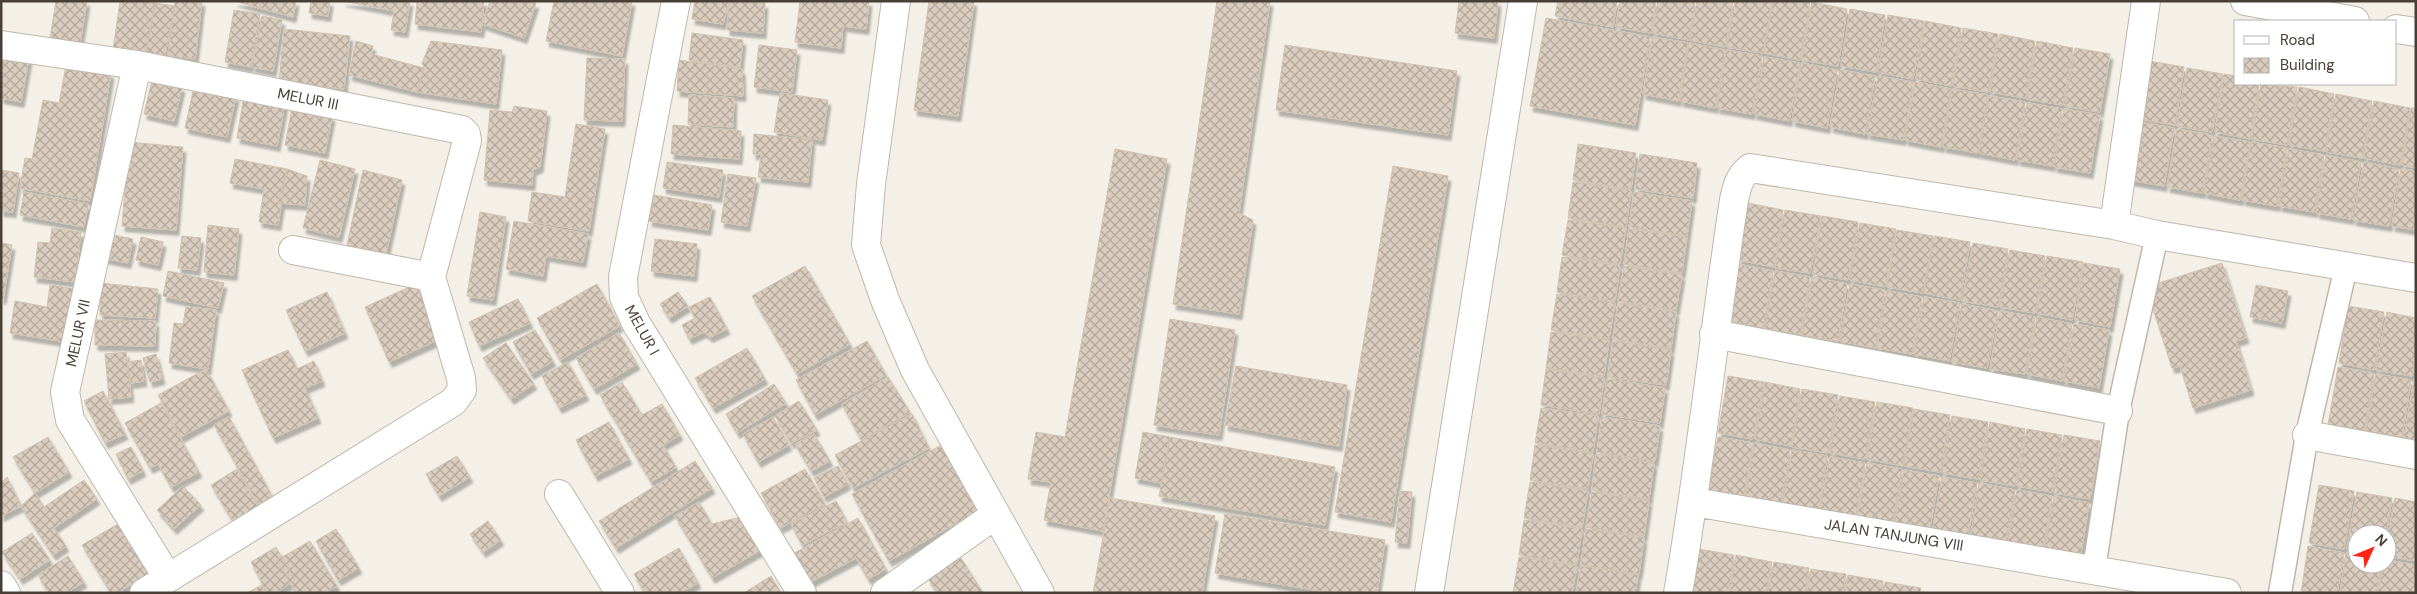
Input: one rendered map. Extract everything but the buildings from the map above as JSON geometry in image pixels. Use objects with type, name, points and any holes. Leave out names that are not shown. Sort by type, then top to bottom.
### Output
[{"type":"street","name":"MELUR I","points":[[676,1],[624,278],[624,297],[636,324],[802,593]]},
{"type":"street","points":[[896,1],[871,184],[866,245],[885,300],[915,370],[1040,593]]},
{"type":"street","points":[[1429,593],[1523,1]]},
{"type":"street","points":[[2114,225],[2146,1]]},
{"type":"street","points":[[2245,1],[2350,20]]},
{"type":"street","points":[[2397,29],[2416,32]]},
{"type":"street","name":"MELUR III","points":[[1,45],[137,65],[462,130],[466,134],[467,141],[431,277]]},
{"type":"street","name":"MELUR VII","points":[[137,65],[65,392],[70,420],[168,578]]},
{"type":"street","points":[[1678,593],[1694,502],[1714,334],[1737,185],[1742,175],[1750,168],[2114,225],[2157,235],[2416,278]]},
{"type":"street","points":[[144,593],[453,402],[462,390],[461,378],[431,277],[293,250]]},
{"type":"street","points":[[1714,334],[2118,411]]},
{"type":"street","points":[[2307,435],[2416,455]]},
{"type":"street","points":[[559,494],[620,593]]},
{"type":"street","name":"JALAN TANJUNG VIII","points":[[1694,502],[2094,568],[2228,593]]},
{"type":"street","points":[[885,593],[995,515]]},
{"type":"street","points":[[1,585],[6,593]]},
{"type":"lane","points":[[2094,568],[2118,411],[2157,235]]},
{"type":"lane","points":[[2280,593],[2307,435],[2346,267]]}]
